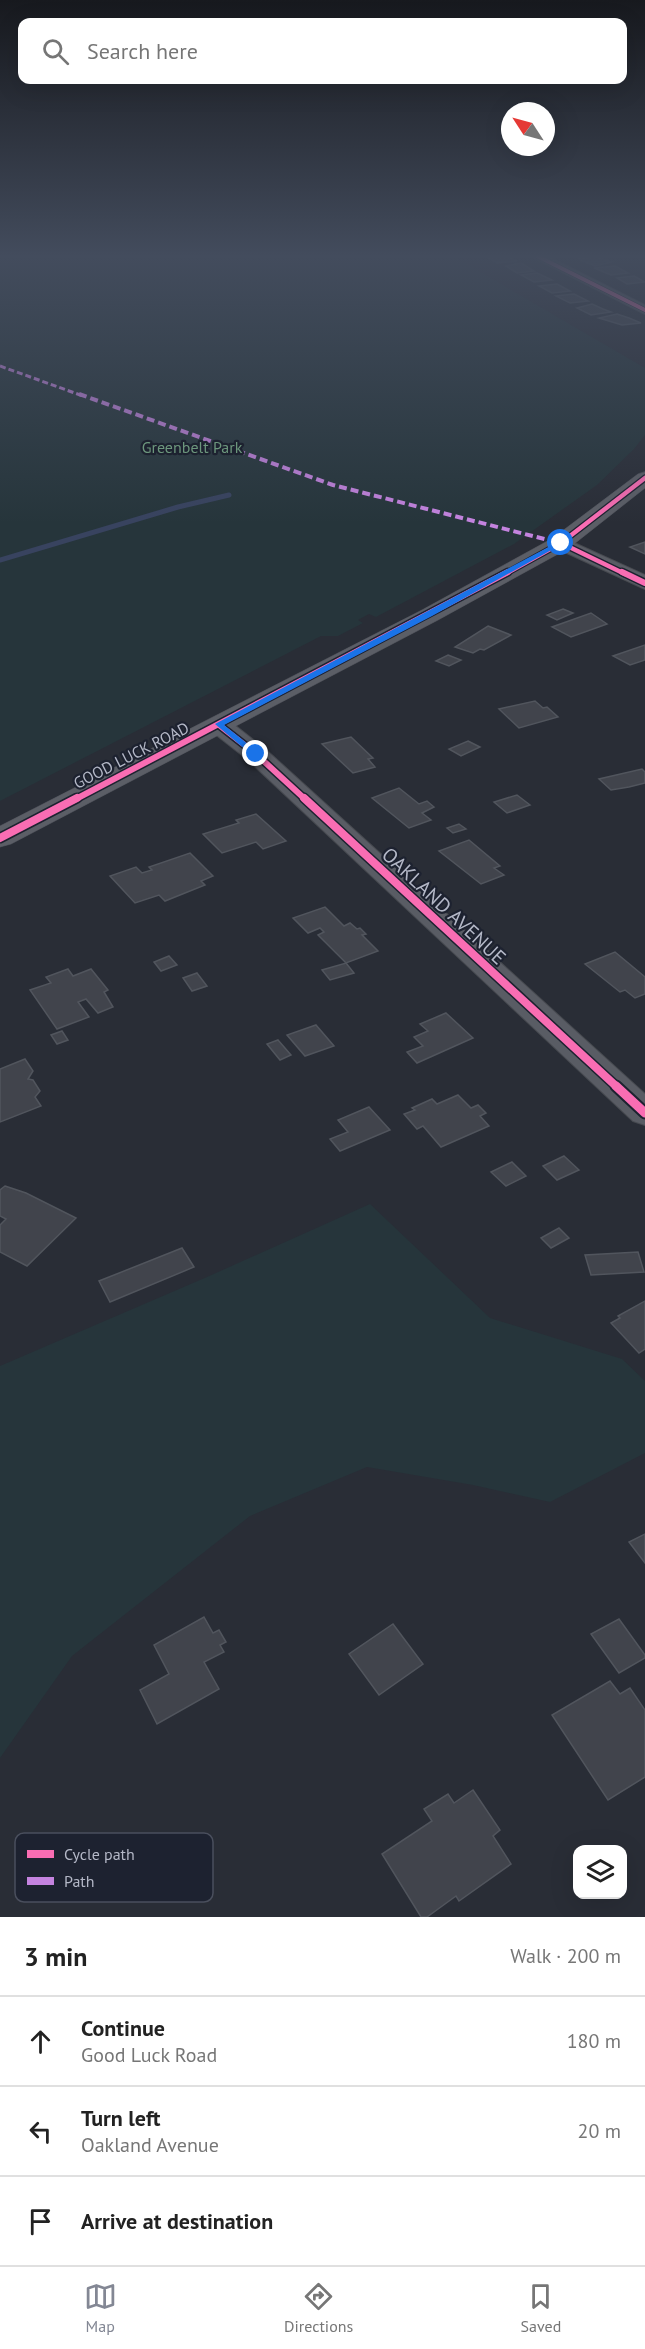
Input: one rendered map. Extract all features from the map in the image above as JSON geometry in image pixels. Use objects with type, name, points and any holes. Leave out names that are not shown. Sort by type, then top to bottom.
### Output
[{"type":"main road","name":"GOOD LUCK ROAD","points":[[0,838],[430,615],[561,543],[645,478]]},
{"type":"street","points":[[561,543],[645,583]]},
{"type":"street","name":"OAKLAND AVENUE","points":[[219,724],[256,754],[645,1113]]},
{"type":"green space","name":"Greenbelt Park","points":[[0,344],[605,344],[645,368],[645,435],[597,485],[514,544],[376,617],[369,614],[358,620],[363,623],[338,636],[321,636],[0,801]]},
{"type":"green space","points":[[370,1204],[490,1318],[622,1359],[645,1381],[645,1453],[550,1502],[473,1485],[367,1467],[250,1516],[72,1656],[0,1758],[0,1366]]},
{"type":"building","points":[[645,542],[645,554],[630,547]]},
{"type":"building","points":[[563,609],[573,613],[557,620],[547,615]]},
{"type":"building","points":[[591,613],[607,624],[571,637],[552,627]]},
{"type":"building","points":[[488,626],[511,635],[484,650],[480,649],[473,653],[455,647]]},
{"type":"building","points":[[645,645],[645,660],[630,665],[613,656]]},
{"type":"building","points":[[448,655],[461,660],[449,666],[436,661]]},
{"type":"building","points":[[535,701],[543,708],[547,707],[558,717],[519,728],[499,709]]},
{"type":"building","points":[[351,737],[373,758],[368,759],[375,767],[353,773],[322,744]]},
{"type":"building","points":[[468,741],[480,747],[461,756],[449,749]]},
{"type":"building","points":[[642,769],[645,772],[645,783],[629,787],[611,790],[599,779]]},
{"type":"building","points":[[399,788],[419,804],[427,801],[434,807],[422,813],[431,820],[409,828],[372,798]]},
{"type":"building","points":[[517,795],[530,805],[507,813],[494,802]]},
{"type":"building","points":[[256,814],[286,841],[263,849],[256,842],[222,853],[203,834],[239,823],[236,820]]},
{"type":"building","points":[[459,824],[466,829],[453,833],[447,828]]},
{"type":"building","points":[[469,840],[500,866],[494,868],[504,875],[481,884],[439,851]]},
{"type":"building","points":[[190,853],[213,876],[201,881],[205,885],[165,901],[159,895],[135,903],[110,876],[136,867],[142,873],[152,870],[149,867]]},
{"type":"building","points":[[325,907],[344,926],[350,923],[357,929],[360,928],[366,934],[362,935],[378,951],[346,963],[318,935],[324,932],[320,928],[308,933],[293,918]]},
{"type":"building","points":[[615,952],[645,977],[645,994],[635,998],[625,990],[620,992],[585,964]]},
{"type":"building","points":[[169,956],[177,965],[161,971],[154,962]]},
{"type":"building","points":[[346,963],[354,973],[330,980],[322,970]]},
{"type":"building","points":[[68,969],[73,976],[91,969],[108,990],[104,992],[113,1007],[98,1013],[86,999],[78,1002],[89,1017],[57,1029],[30,990],[51,983],[46,977]]},
{"type":"building","points":[[197,973],[207,986],[192,991],[183,978]]},
{"type":"building","points":[[446,1013],[473,1038],[417,1063],[407,1052],[423,1046],[414,1037],[428,1031],[420,1024]]},
{"type":"building","points":[[316,1025],[334,1046],[305,1056],[287,1035]]},
{"type":"building","points":[[62,1031],[68,1040],[57,1044],[51,1035]]},
{"type":"building","points":[[278,1040],[291,1055],[280,1060],[267,1044]]},
{"type":"building","points":[[25,1059],[33,1071],[28,1079],[33,1080],[40,1091],[35,1097],[41,1106],[0,1122],[0,1069]]},
{"type":"building","points":[[458,1095],[471,1108],[478,1105],[486,1113],[480,1116],[489,1126],[441,1147],[423,1126],[417,1129],[404,1114],[432,1099],[437,1104]]},
{"type":"building","points":[[369,1107],[390,1130],[340,1151],[330,1139],[348,1132],[338,1120]]},
{"type":"building","points":[[564,1156],[579,1170],[557,1180],[543,1166]]},
{"type":"building","points":[[512,1162],[526,1176],[506,1186],[491,1172]]},
{"type":"building","points":[[5,1186],[26,1193],[76,1218],[27,1266],[0,1252],[0,1225],[6,1219],[0,1216],[0,1190]]},
{"type":"building","points":[[559,1228],[569,1238],[551,1248],[541,1238]]},
{"type":"building","points":[[182,1248],[194,1267],[110,1302],[99,1281]]},
{"type":"building","points":[[638,1252],[644,1272],[591,1275],[585,1255]]},
{"type":"building","points":[[645,1301],[645,1349],[639,1353],[611,1323],[620,1318],[618,1316]]},
{"type":"building","points":[[645,1534],[645,1563],[629,1542]]},
{"type":"building","points":[[204,1617],[213,1633],[219,1630],[226,1642],[220,1645],[224,1652],[204,1662],[219,1689],[157,1724],[140,1690],[169,1674],[154,1645]]},
{"type":"building","points":[[619,1619],[645,1658],[619,1673],[591,1634]]},
{"type":"building","points":[[393,1624],[423,1664],[379,1695],[349,1654]]},
{"type":"building","points":[[610,1681],[620,1694],[630,1688],[645,1710],[645,1777],[608,1800],[552,1715]]},
{"type":"building","points":[[473,1790],[500,1830],[493,1836],[511,1864],[459,1901],[456,1896],[427,1917],[421,1917],[382,1854],[432,1821],[424,1809],[448,1794],[454,1803]]},
{"type":"waterway","points":[[0,560],[178,507],[229,495]]},
{"type":"marked path","points":[[0,366],[333,485],[560,543]]},
{"type":"cycle path","points":[[0,838],[430,615],[561,543],[645,478]]},
{"type":"cycle path","points":[[561,543],[645,583]]},
{"type":"cycle path","points":[[219,725],[256,754],[645,1113]]},
{"type":"route","points":[[256,754],[219,724],[430,615],[561,543]]}]
